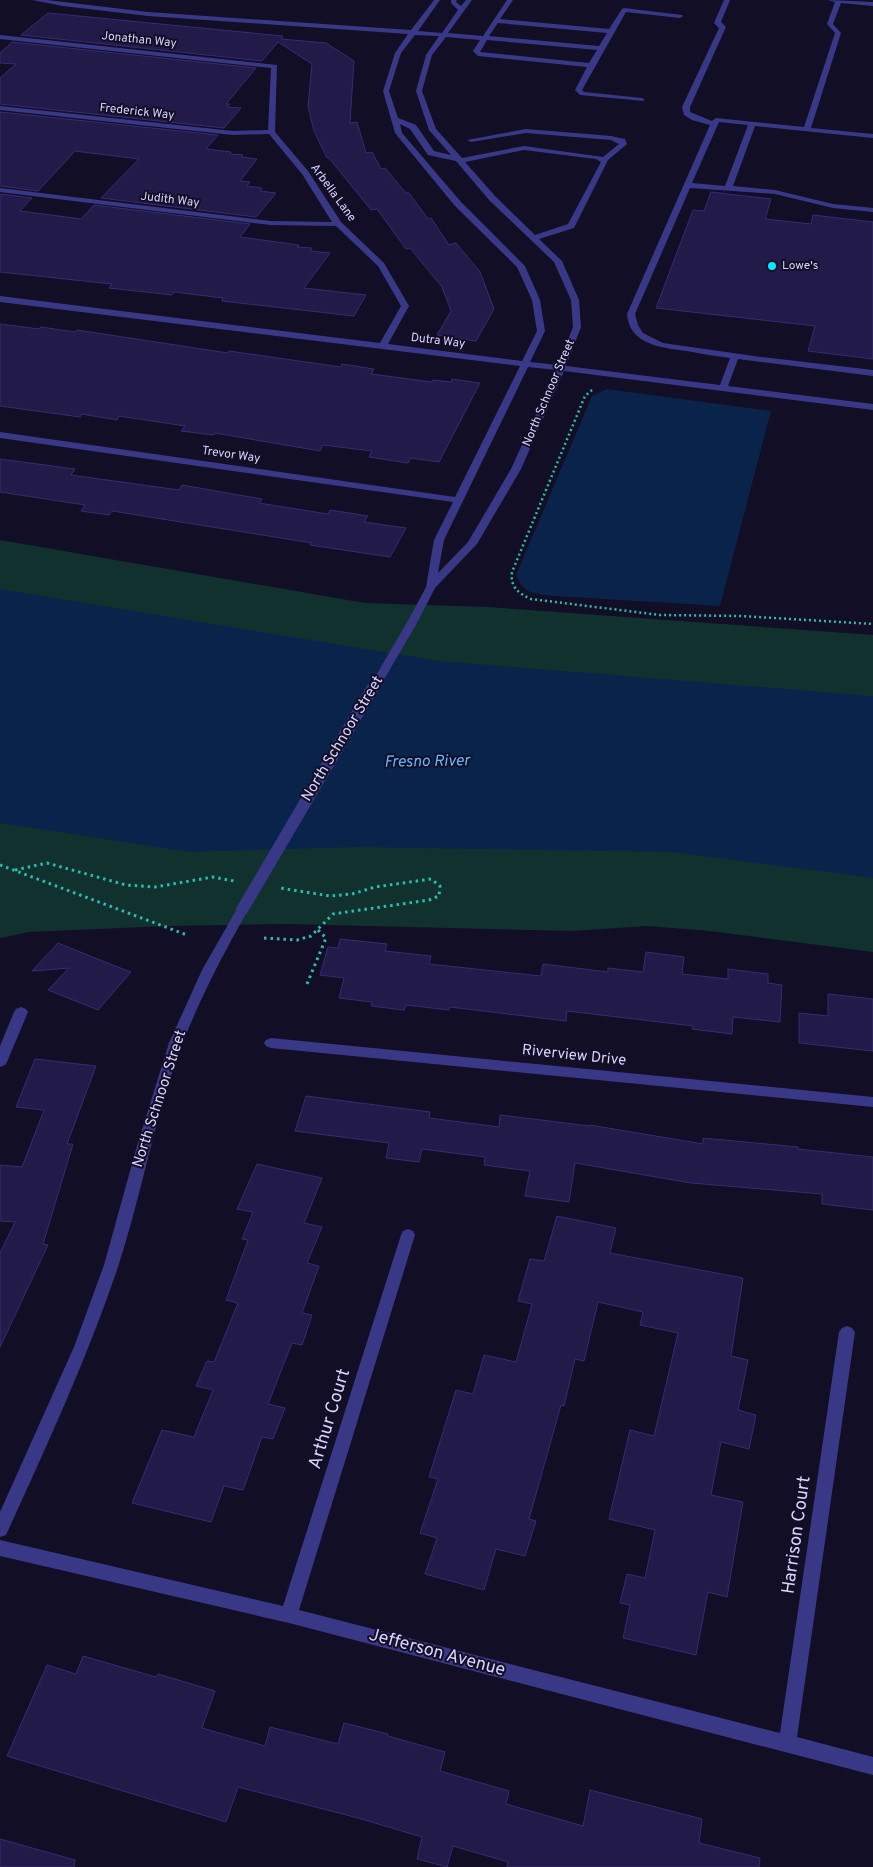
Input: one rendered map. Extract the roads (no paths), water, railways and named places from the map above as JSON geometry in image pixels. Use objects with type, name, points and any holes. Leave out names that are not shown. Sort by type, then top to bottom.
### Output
[{"type":"street","points":[[35,0],[156,15],[485,37],[601,48]]},
{"type":"street","name":"North Schnoor Street","points":[[431,587],[438,540],[540,331],[536,300],[521,266],[458,204],[400,133],[386,91],[398,53],[437,0]]},
{"type":"street","points":[[454,0],[453,2],[462,10]]},
{"type":"street","name":"North Schnoor Street","points":[[0,1530],[82,1347],[111,1264],[144,1146],[176,1043],[208,970],[431,587],[472,544],[516,469],[561,369],[577,327],[575,300],[558,261],[492,198],[433,130],[419,91],[429,55],[469,0]]},
{"type":"street","points":[[510,0],[476,51],[478,54],[592,66]]},
{"type":"street","points":[[714,124],[695,118],[687,113],[686,107],[723,26],[717,23],[727,0]]},
{"type":"street","points":[[807,130],[838,33],[830,24],[837,0],[873,4]]},
{"type":"street","points":[[642,100],[582,94],[578,90],[624,10],[680,16]]},
{"type":"street","points":[[496,21],[611,31]]},
{"type":"street","name":"Jonathan Way","points":[[0,37],[275,66],[271,132]]},
{"type":"street","name":"Frederick Way","points":[[0,108],[233,133],[271,132]]},
{"type":"street","points":[[396,120],[413,127],[431,153],[459,160],[524,148],[598,157],[603,160]]},
{"type":"street","points":[[873,136],[716,120],[632,314],[631,322],[646,339],[654,342],[736,356],[873,373]]},
{"type":"street","points":[[728,189],[752,124]]},
{"type":"street","name":"Arbella Lane","points":[[271,132],[305,173],[338,224],[381,265],[405,306],[382,347]]},
{"type":"street","points":[[471,140],[526,132],[612,138],[622,141],[623,144],[616,152],[603,160]]},
{"type":"street","points":[[534,238],[570,226],[605,161],[603,160]]},
{"type":"street","points":[[687,186],[775,192],[833,206],[873,210]]},
{"type":"street","name":"Judith Way","points":[[0,190],[270,223],[338,224]]},
{"type":"street","name":"Dutra Way","points":[[0,299],[873,407]]},
{"type":"street","points":[[723,388],[736,356]]},
{"type":"street","name":"Trevor Way","points":[[0,435],[458,500]]},
{"type":"street","points":[[0,1062],[21,1012]]},
{"type":"street","name":"Riverview Drive","points":[[271,1043],[873,1102]]},
{"type":"street","name":"Arthur Court","points":[[289,1615],[408,1235]]},
{"type":"street","name":"Harrison Court","points":[[787,1744],[847,1332]]},
{"type":"street","name":"Jefferson Avenue","points":[[0,1548],[289,1615],[873,1766]]},
{"type":"water","points":[[607,389],[771,411],[720,606],[542,595],[527,590],[519,582],[516,575],[592,396]]},
{"type":"water","name":"Fresno River","points":[[0,589],[439,661],[873,696],[873,878],[672,852],[357,847],[189,852],[0,823]]},
{"type":"place","name":"Lowe's","points":[[772,266]]}]
